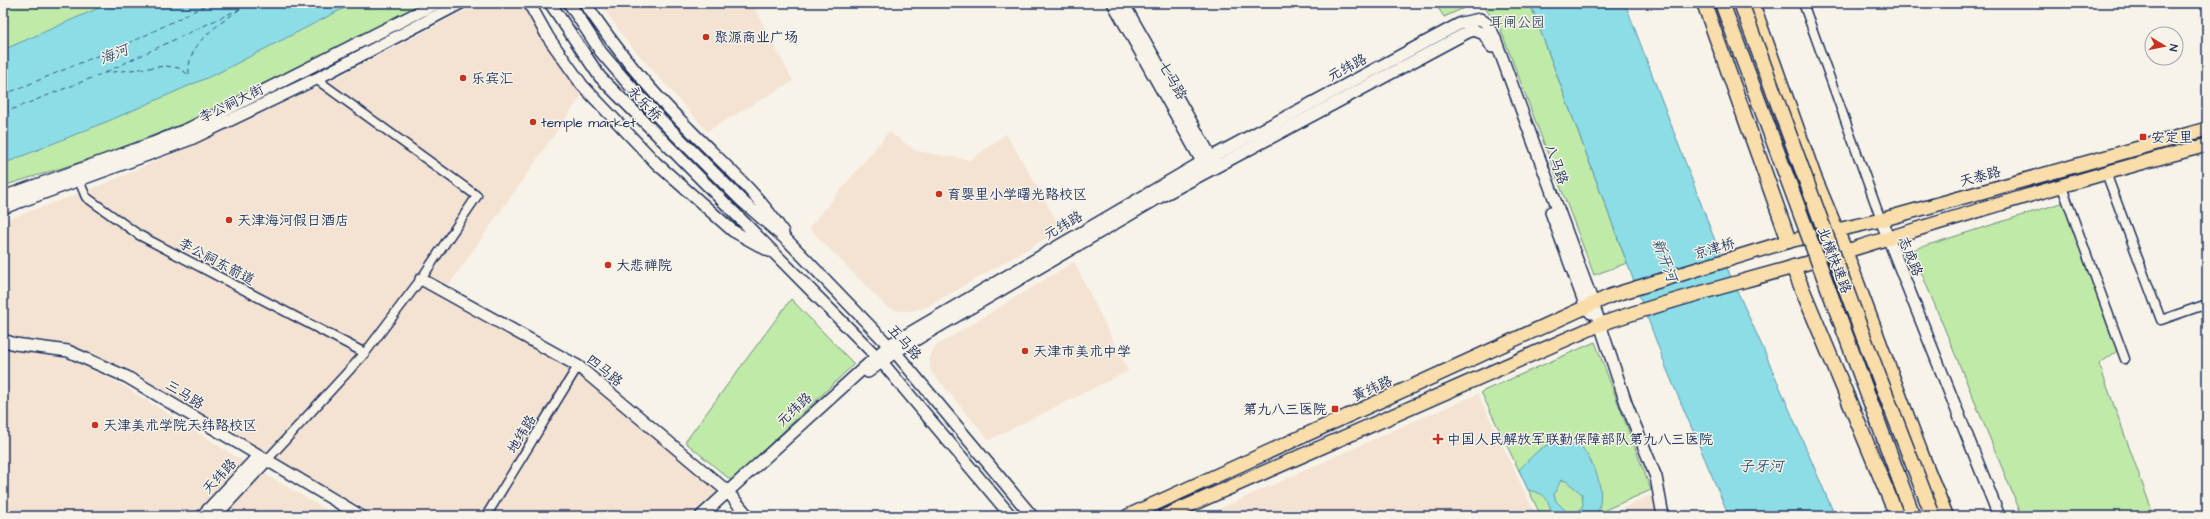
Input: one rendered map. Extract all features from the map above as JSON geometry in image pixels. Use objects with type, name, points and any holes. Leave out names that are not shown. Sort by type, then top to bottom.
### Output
[{"type":"highway","points":[[1704,3],[1789,242]]},
{"type":"highway","name":"北横快速路","points":[[1722,3],[1913,516]]},
{"type":"highway","name":"北横快速路","points":[[1741,3],[1832,252],[1933,516]]},
{"type":"highway","points":[[1752,3],[1814,176],[1837,230],[1920,454],[1946,516]]},
{"type":"highway","points":[[1793,267],[1897,516]]},
{"type":"main road","name":"天泰路","points":[[1762,250],[1881,220],[2207,130]]},
{"type":"main road","points":[[1165,516],[1600,324],[1635,312],[1793,267],[2106,173],[2207,145]]},
{"type":"main road","name":"京津桥","points":[[1629,290],[1762,250]]},
{"type":"main road","name":"黄纬路","points":[[1128,516],[1432,379],[1590,305],[1629,290]]},
{"type":"street","name":"李公祠大街","points":[[3,208],[190,128],[437,3]]},
{"type":"street","name":"李公祠大街","points":[[3,197],[77,177],[191,139],[316,79],[461,3]]},
{"type":"street","points":[[529,3],[548,37],[582,85],[656,163],[733,231],[777,256],[879,359],[1011,516]]},
{"type":"street","name":"永乐桥","points":[[550,3],[600,77],[777,256]]},
{"type":"street","name":"永乐桥","points":[[569,3],[601,52],[624,79],[660,119],[742,201]]},
{"type":"street","points":[[585,3],[624,58],[686,127],[753,192],[771,214],[789,242]]},
{"type":"street","name":"七马路","points":[[1113,3],[1209,164]]},
{"type":"street","name":"七马路","points":[[1123,3],[1209,164]]},
{"type":"street","name":"志成路","points":[[1804,3],[1881,220],[1999,516]]},
{"type":"street","name":"元纬路","points":[[701,516],[892,349],[1209,164],[1461,23],[1480,19]]},
{"type":"street","name":"八马路","points":[[1480,19],[1486,23],[1494,36],[1590,305]]},
{"type":"street","name":"元纬路","points":[[1209,164],[1468,32],[1480,31]]},
{"type":"street","name":"八马路","points":[[1480,31],[1488,38],[1590,305],[1600,324],[1626,403],[1656,478],[1664,516]]},
{"type":"street","points":[[260,461],[365,353],[421,279],[477,196],[316,79]]},
{"type":"street","points":[[2106,173],[2161,320],[2207,304]]},
{"type":"street","name":"李公祠东箭道","points":[[77,177],[86,197],[139,235],[365,353]]},
{"type":"street","points":[[2062,187],[2125,359]]},
{"type":"street","name":"五马路","points":[[742,201],[789,242],[892,349],[1032,516]]},
{"type":"street","name":"四马路","points":[[421,279],[578,366],[729,493],[748,516]]},
{"type":"street","name":"三马路","points":[[3,340],[15,344],[58,349],[84,356],[127,377],[260,461],[361,516]]},
{"type":"street","name":"三马路","points":[[3,344],[60,353],[93,365],[122,379],[350,516]]},
{"type":"street","name":"地纬路","points":[[486,516],[578,366]]},
{"type":"street","name":"天纬路","points":[[202,516],[260,461]]},
{"type":"street","name":"天纬路","points":[[215,516],[260,461]]},
{"type":"street","name":"元纬路","points":[[708,516],[729,493]]},
{"type":"shaded area","points":[[479,3],[520,3],[582,95],[446,289],[571,366],[719,490],[689,516],[379,516],[255,450],[195,413],[135,372],[69,344],[11,336],[3,329],[3,221],[95,188],[222,132],[336,78]]},
{"type":"shaded area","points":[[600,3],[752,3],[793,81],[707,131],[626,40]]},
{"type":"shaded area","name":"育婴里小学曙光路校区","points":[[889,132],[916,151],[971,160],[1006,134],[1062,229],[925,308],[910,311],[899,311],[886,306],[809,228]]},
{"type":"shaded area","name":"天津市美术中学","points":[[1074,262],[1128,371],[989,440],[930,370],[930,355],[936,346]]},
{"type":"shaded area","name":"天津美术学院天纬路校区","points":[[3,348],[72,360],[122,385],[251,466],[337,516],[3,516]]},
{"type":"shaded area","name":"中国人民解放军联勤保障部队第九八三医院","points":[[1478,394],[1536,516],[1204,516],[1412,422]]},
{"type":"shaded area","points":[[1652,495],[1655,516],[1605,516]]},
{"type":"green space","points":[[3,3],[424,3],[206,115],[103,155],[3,186]]},
{"type":"green space","name":"耳闸公园","points":[[1435,3],[1475,3],[1444,17]]},
{"type":"green space","name":"耳闸公园","points":[[1481,3],[1530,3],[1627,263],[1594,275],[1500,28]]},
{"type":"green space","points":[[2064,202],[2117,351],[2099,364],[2154,516],[2022,516],[1912,250]]},
{"type":"green space","points":[[791,299],[854,364],[732,481],[685,442]]},
{"type":"green space","points":[[1595,342],[1651,490],[1591,516],[1541,516],[1481,392]]},
{"type":"water","name":"海河","points":[[110,3],[354,3],[218,73],[113,119],[3,164],[3,50]]},
{"type":"water","name":"子牙河","points":[[1530,3],[1625,3],[1717,246],[1763,348],[1835,516],[1729,516],[1667,370]]},
{"type":"water","points":[[1569,440],[1578,442],[1589,458],[1597,475],[1599,484],[1600,503],[1598,513],[1591,516],[1554,516],[1546,498],[1543,495],[1528,490],[1519,470],[1535,453],[1546,446],[1560,441]],"holes":[[[1561,480],[1566,481],[1582,494],[1583,505],[1580,510],[1569,514],[1556,501],[1554,494]]]},
{"type":"ferry route","points":[[3,95],[138,39],[210,3]]},
{"type":"ferry route","points":[[106,72],[252,3]]},
{"type":"ferry route","points":[[189,74],[189,63],[198,44],[214,28],[240,9]]},
{"type":"ferry route","points":[[3,113],[104,73],[166,66],[179,68],[189,75]]},
{"type":"place","name":"聚源商业广场","points":[[706,37]]},
{"type":"place","name":"乐宾汇","points":[[463,78]]},
{"type":"place","name":"temple market","points":[[533,122]]},
{"type":"place","name":"安定里","points":[[2143,137]]},
{"type":"place","name":"育婴里小学曙光路校区","points":[[939,194]]},
{"type":"place","name":"天津海河假日酒店","points":[[229,220]]},
{"type":"place","name":"大悲禅院","points":[[608,265]]},
{"type":"place","name":"天津市美术中学","points":[[1025,351]]},
{"type":"place","name":"第九八三医院","points":[[1335,409]]},
{"type":"place","name":"天津美术学院天纬路校区","points":[[95,425]]},
{"type":"place","name":"中国人民解放军联勤保障部队第九八三医院","points":[[1438,439]]},
{"type":"water label","name":"新开河","points":[[1665,260]]}]
